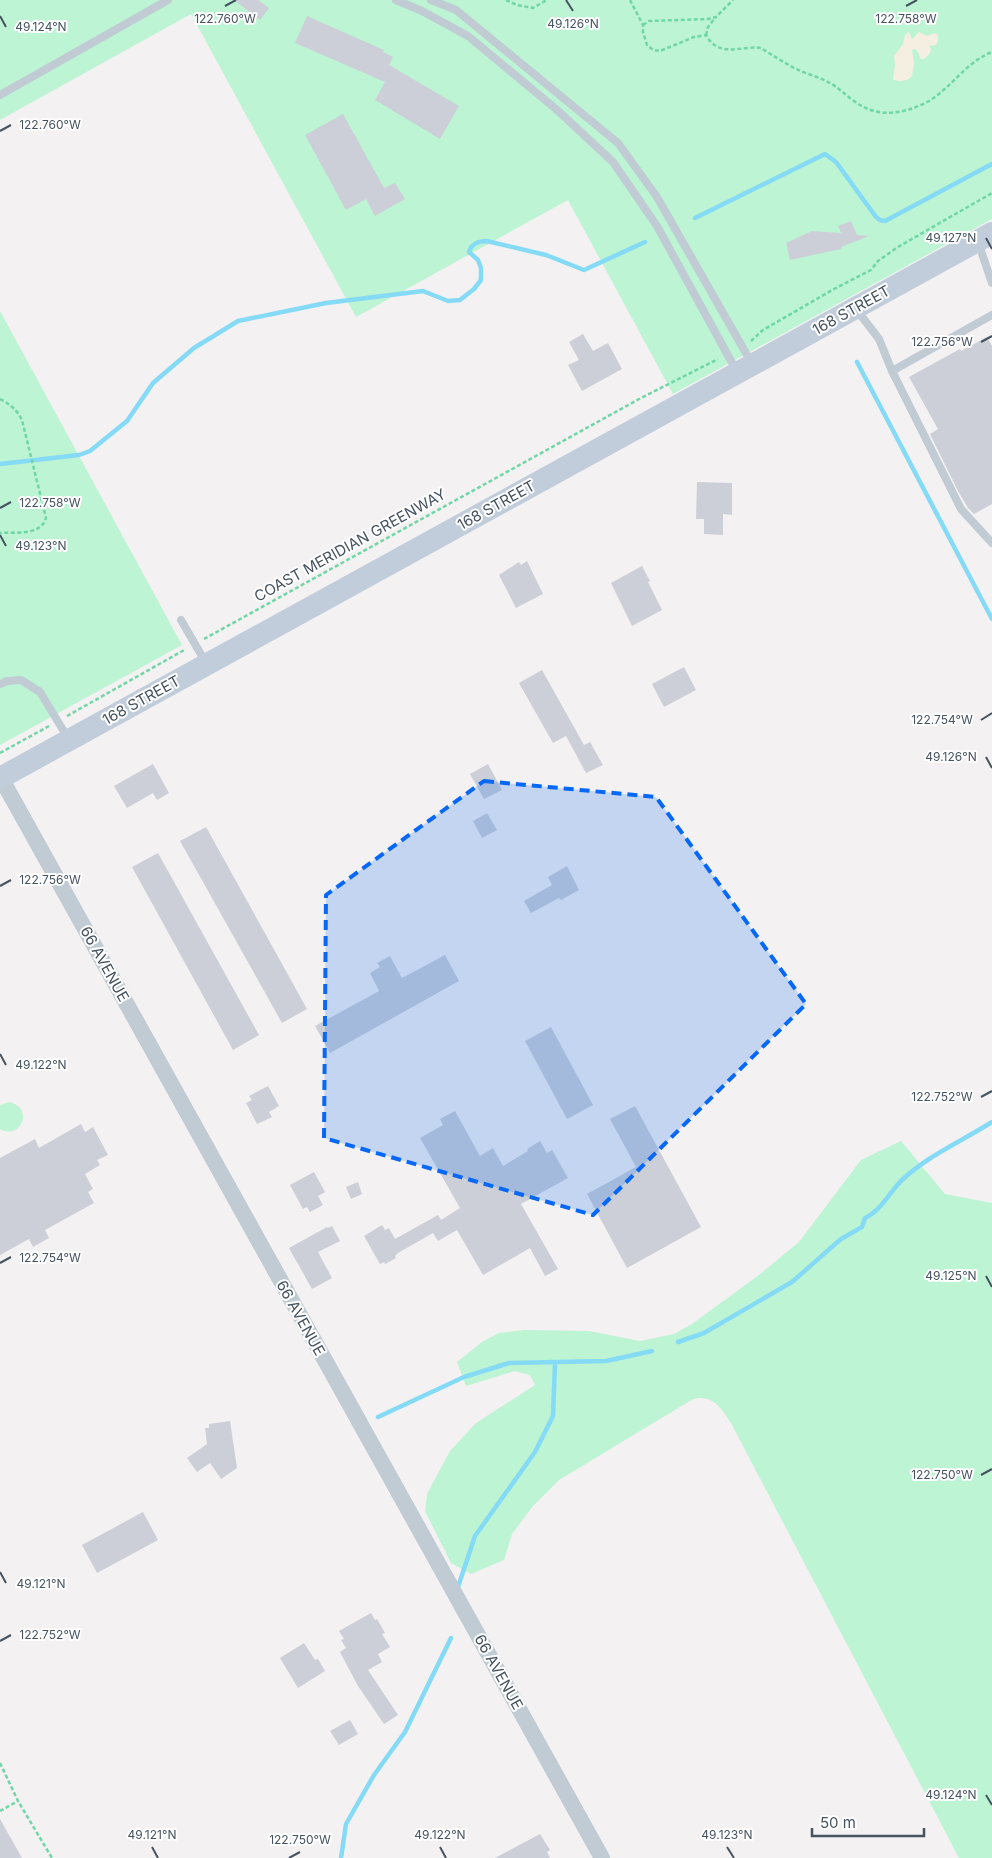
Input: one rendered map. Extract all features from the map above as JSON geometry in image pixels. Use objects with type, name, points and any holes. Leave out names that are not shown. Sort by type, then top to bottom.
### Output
[{"type":"main road","name":"168 STREET","points":[[0,778],[985,237]]},
{"type":"street","name":"66 AVENUE","points":[[0,778],[602,1858]]},
{"type":"lane","points":[[0,95],[168,0]]},
{"type":"lane","points":[[396,0],[422,11],[468,36],[556,109],[613,162],[657,226],[745,368]]},
{"type":"lane","points":[[431,0],[456,10],[618,143],[657,197],[745,368]]},
{"type":"lane","points":[[985,237],[992,284]]},
{"type":"lane","points":[[854,308],[879,339],[892,371],[961,509],[992,543]]},
{"type":"lane","points":[[892,371],[992,315]]},
{"type":"lane","points":[[181,620],[207,664]]},
{"type":"lane","points":[[0,684],[7,681],[21,680],[40,692],[69,740]]},
{"type":"path","points":[[506,0],[517,5],[533,8],[547,0]]},
{"type":"path","points":[[630,0],[643,25],[642,32],[647,45],[653,50],[660,51],[694,37],[706,35]]},
{"type":"path","points":[[733,0],[708,27],[706,35],[708,40],[726,50],[761,48],[794,68],[836,86],[856,103],[884,114],[906,110],[928,101],[948,87],[969,65],[980,57],[992,52]]},
{"type":"path","points":[[643,25],[650,21],[708,19],[716,17]]},
{"type":"path","points":[[756,337],[764,330],[871,270],[878,261],[898,247],[992,193]]},
{"type":"path","name":"COAST MERIDIAN GREENWAY","points":[[0,753],[638,399],[713,362]]},
{"type":"path","points":[[0,399],[8,403],[19,414],[26,432],[46,518],[44,524],[39,529],[33,531],[0,533]]},
{"type":"path","points":[[0,1764],[18,1801],[52,1858]]},
{"type":"path","points":[[0,1811],[18,1801]]},
{"type":"highlighted area","points":[[484,781],[656,797],[806,1004],[593,1215],[324,1138],[326,895]]},
{"type":"green space","points":[[0,0],[992,0],[992,219],[673,394],[568,200],[356,317],[191,14],[0,120]]},
{"type":"green space","points":[[0,311],[182,645],[0,745]]},
{"type":"green space","points":[[9,1102],[17,1105],[23,1116],[19,1127],[14,1131],[0,1129],[0,1105]]},
{"type":"green space","points":[[901,1141],[945,1194],[992,1203],[992,1858],[959,1858],[731,1423],[720,1407],[711,1400],[693,1399],[559,1480],[533,1506],[512,1534],[504,1560],[471,1574],[451,1563],[425,1511],[427,1494],[450,1451],[476,1423],[535,1385],[530,1375],[515,1371],[466,1386],[457,1362],[482,1342],[499,1333],[524,1330],[589,1331],[640,1341],[674,1334],[692,1324],[759,1275],[799,1242],[861,1160]]},
{"type":"sand","points":[[909,32],[912,39],[919,32],[927,36],[935,33],[938,35],[938,41],[936,45],[929,46],[931,49],[930,53],[924,59],[921,59],[916,49],[912,50],[914,63],[912,76],[906,80],[898,81],[893,79],[894,56],[903,44],[905,35]]},
{"type":"building","points":[[234,0],[258,0],[269,8],[260,20]]},
{"type":"building","points":[[307,16],[384,50],[383,52],[393,57],[389,65],[459,106],[440,139],[375,100],[385,82],[295,43]]},
{"type":"building","points":[[343,114],[384,188],[395,183],[405,199],[375,216],[366,199],[346,210],[305,135]]},
{"type":"building","points":[[851,221],[857,235],[869,236],[841,247],[841,249],[790,260],[786,243],[812,231],[841,233],[838,226]]},
{"type":"building","points":[[583,334],[593,351],[608,343],[622,369],[582,391],[568,365],[579,360],[569,342]]},
{"type":"building","points":[[987,337],[992,346],[992,504],[974,514],[958,491],[930,434],[938,429],[909,377],[960,349],[961,351]]},
{"type":"building","points":[[697,482],[732,483],[732,515],[723,514],[723,535],[704,534],[704,519],[696,519]]},
{"type":"building","points":[[527,561],[543,594],[516,608],[499,575],[519,562],[521,565]]},
{"type":"building","points":[[642,566],[662,610],[632,626],[611,583]]},
{"type":"building","points":[[684,667],[696,690],[664,707],[652,684]]},
{"type":"building","points":[[542,670],[584,745],[590,742],[603,765],[586,773],[566,736],[553,743],[519,683]]},
{"type":"building","points":[[153,764],[169,793],[157,800],[153,793],[127,808],[114,786]]},
{"type":"building","points":[[488,764],[502,790],[484,799],[470,774]]},
{"type":"building","points":[[487,813],[497,830],[482,838],[473,821]]},
{"type":"building","points":[[206,827],[307,1009],[282,1023],[180,841]]},
{"type":"building","points":[[158,853],[259,1035],[233,1050],[132,867]]},
{"type":"building","points":[[567,866],[579,890],[531,913],[524,901],[552,885],[548,877]]},
{"type":"building","points":[[445,955],[459,981],[330,1053],[315,1026],[379,991],[370,973],[380,967],[377,963],[390,956],[402,978]]},
{"type":"building","points":[[551,1027],[593,1105],[567,1119],[525,1041]]},
{"type":"building","points":[[268,1086],[279,1106],[269,1112],[272,1117],[257,1124],[246,1103],[252,1100],[249,1096]]},
{"type":"building","points":[[635,1106],[701,1227],[627,1268],[587,1194],[636,1167],[610,1119]]},
{"type":"building","points":[[455,1111],[480,1156],[493,1148],[503,1166],[528,1151],[527,1149],[540,1141],[547,1153],[552,1150],[568,1178],[521,1204],[558,1269],[545,1276],[530,1248],[483,1275],[457,1230],[438,1241],[433,1233],[398,1253],[395,1256],[396,1258],[385,1264],[384,1262],[380,1264],[364,1236],[382,1225],[385,1230],[389,1228],[395,1239],[438,1215],[441,1220],[460,1208],[420,1138],[443,1125],[440,1119]]},
{"type":"building","points":[[81,1124],[85,1132],[93,1127],[108,1155],[97,1160],[100,1165],[85,1174],[93,1189],[88,1192],[94,1203],[45,1230],[49,1238],[33,1247],[29,1239],[0,1255],[0,1158],[35,1139],[39,1148]]},
{"type":"building","points":[[314,1172],[325,1192],[318,1196],[323,1205],[310,1212],[307,1207],[303,1209],[290,1185]]},
{"type":"building","points":[[358,1182],[362,1194],[351,1199],[346,1187]]},
{"type":"building","points":[[332,1226],[340,1241],[318,1252],[332,1278],[312,1289],[289,1248]]},
{"type":"building","points":[[230,1421],[237,1468],[221,1479],[210,1463],[197,1472],[187,1458],[207,1444],[205,1428],[209,1428],[209,1424]]},
{"type":"building","points":[[143,1512],[158,1540],[97,1573],[82,1545]]},
{"type":"building","points":[[371,1613],[385,1633],[382,1634],[390,1647],[378,1654],[382,1662],[368,1670],[398,1715],[384,1724],[358,1686],[340,1652],[346,1648],[341,1640],[344,1639],[339,1631]]},
{"type":"building","points":[[304,1643],[315,1660],[318,1659],[325,1671],[298,1688],[280,1658]]},
{"type":"building","points":[[350,1720],[358,1734],[339,1745],[330,1731]]},
{"type":"building","points":[[0,1819],[22,1858],[0,1858]]},
{"type":"building","points":[[540,1834],[550,1850],[547,1852],[550,1858],[495,1858]]},
{"type":"waterway","points":[[695,218],[825,154],[836,162],[876,217],[885,221],[992,164]]},
{"type":"waterway","points":[[0,464],[79,455],[90,451],[127,421],[153,383],[194,348],[238,321],[326,303],[423,291],[448,301],[460,300],[474,289],[481,280],[481,268],[478,260],[469,252],[473,245],[481,242],[487,241],[546,255],[584,270],[645,242]]},
{"type":"waterway","points":[[857,362],[992,619]]},
{"type":"waterway","points":[[678,1342],[704,1333],[792,1282],[841,1239],[862,1227],[865,1218],[871,1215],[913,1170],[992,1122]]},
{"type":"waterway","points":[[378,1417],[464,1377],[509,1363],[606,1361],[652,1351]]},
{"type":"waterway","points":[[458,1587],[475,1536],[535,1452],[553,1416],[555,1363]]},
{"type":"waterway","points":[[341,1858],[346,1824],[374,1775],[405,1732],[451,1638]]}]
